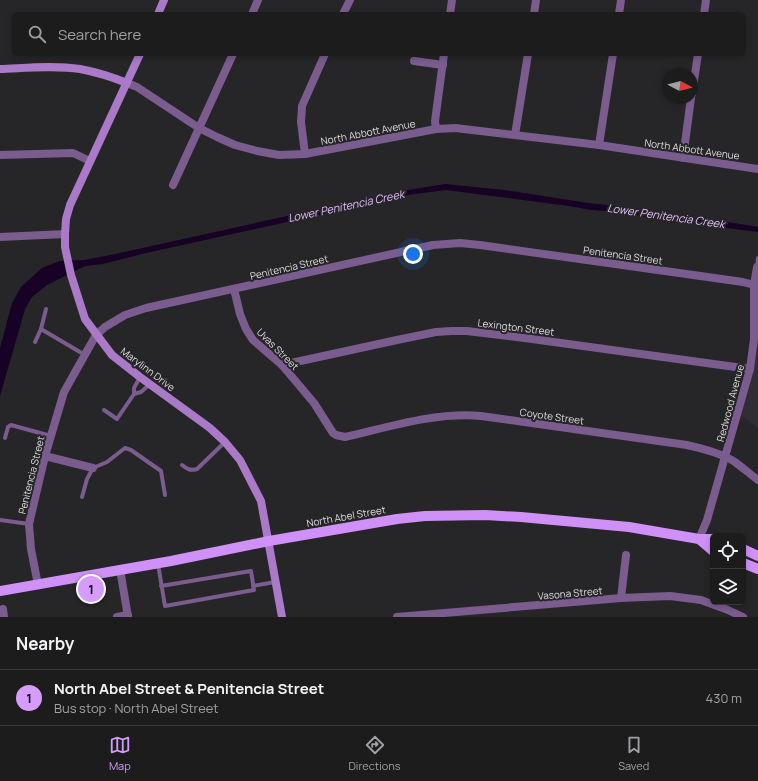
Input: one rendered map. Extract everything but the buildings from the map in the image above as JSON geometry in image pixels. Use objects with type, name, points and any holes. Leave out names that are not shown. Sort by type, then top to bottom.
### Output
[{"type":"main road","name":"North Abel Street","points":[[0,591],[158,563],[269,541],[397,519],[425,516],[453,514],[521,517],[629,527],[699,539],[710,539]]},
{"type":"main road","points":[[699,539],[710,548]]},
{"type":"main road","points":[[746,550],[758,556]]},
{"type":"main road","points":[[746,564],[758,569]]},
{"type":"street","points":[[159,12],[164,0]]},
{"type":"street","points":[[253,12],[258,0]]},
{"type":"street","points":[[344,12],[350,0]]},
{"type":"street","points":[[450,12],[452,0]]},
{"type":"street","points":[[534,12],[536,0]]},
{"type":"street","points":[[619,12],[621,0]]},
{"type":"street","points":[[704,12],[706,0]]},
{"type":"street","name":"Marylinn Drive","points":[[139,56],[70,205],[66,219],[65,234],[71,275],[86,319],[96,335],[112,355],[210,428],[226,442],[240,460],[261,501],[282,617]]},
{"type":"street","points":[[173,185],[232,56]]},
{"type":"street","points":[[305,154],[301,122],[302,106],[324,56]]},
{"type":"street","points":[[436,129],[435,121],[444,56]]},
{"type":"street","points":[[515,135],[528,56]]},
{"type":"street","points":[[599,146],[613,56]]},
{"type":"street","points":[[696,68],[698,56]]},
{"type":"street","points":[[414,61],[443,65]]},
{"type":"street","name":"North Abbott Avenue","points":[[0,69],[48,67],[92,71],[137,87],[199,128],[235,145],[279,155],[305,154],[436,129],[455,128],[599,146],[758,169]]},
{"type":"street","points":[[683,158],[690,104]]},
{"type":"street","points":[[0,155],[73,153],[90,161]]},
{"type":"street","points":[[0,237],[65,234]]},
{"type":"street","name":"Penitencia Street","points":[[38,585],[31,550],[29,524],[45,456],[64,392],[96,335],[115,320],[136,311],[433,244],[446,243],[470,244],[743,282],[756,286]]},
{"type":"street","name":"Redwood Avenue","points":[[699,539],[707,520],[726,457],[750,369],[756,339],[757,267]]},
{"type":"street","name":"Uvas Street","points":[[234,289],[240,314],[246,329],[253,340],[282,365],[314,403],[333,433],[336,435]]},
{"type":"street","name":"Lexington Street","points":[[282,365],[436,332],[467,331],[750,369]]},
{"type":"street","name":"Coyote Street","points":[[336,435],[345,437],[428,418],[462,414],[687,445],[726,457],[758,480]]},
{"type":"street","points":[[45,456],[93,468]]},
{"type":"street","points":[[621,598],[626,555]]},
{"type":"street","points":[[117,617],[128,616],[120,570]]},
{"type":"street","name":"Vasona Street","points":[[397,617],[621,598],[670,596],[701,600],[743,617]]},
{"type":"lane","points":[[757,267],[758,258]]},
{"type":"lane","points":[[35,342],[41,329],[46,309]]},
{"type":"lane","points":[[41,329],[85,355]]},
{"type":"lane","points":[[104,410],[117,419],[134,394],[134,388],[140,377]]},
{"type":"lane","points":[[134,394],[141,392],[150,384]]},
{"type":"lane","points":[[5,438],[8,426],[11,425],[51,436]]},
{"type":"lane","points":[[182,465],[188,470],[192,471],[197,469],[226,442]]},
{"type":"lane","points":[[82,497],[93,468],[107,462],[125,448],[131,450],[161,471],[165,495]]},
{"type":"lane","points":[[0,520],[29,524]]},
{"type":"lane","points":[[158,563],[161,586],[165,606],[254,590],[251,571],[161,586]]},
{"type":"lane","points":[[254,586],[275,582]]},
{"type":"shaded area","points":[[758,258],[758,428],[738,413],[750,369]]},
{"type":"water","name":"Lower Penitencia Creek","points":[[445,184],[504,190],[588,203],[626,207],[668,215],[687,216],[700,219],[704,218],[758,227],[758,232],[656,219],[622,212],[591,210],[446,190],[414,194],[146,253],[103,264],[85,266],[47,285],[32,297],[25,309],[0,396],[0,348],[12,303],[21,287],[42,268],[60,261],[84,260],[111,255],[337,205]]},
{"type":"place","name":"North Abel Street & Penitencia Street","points":[[91,589]]}]
